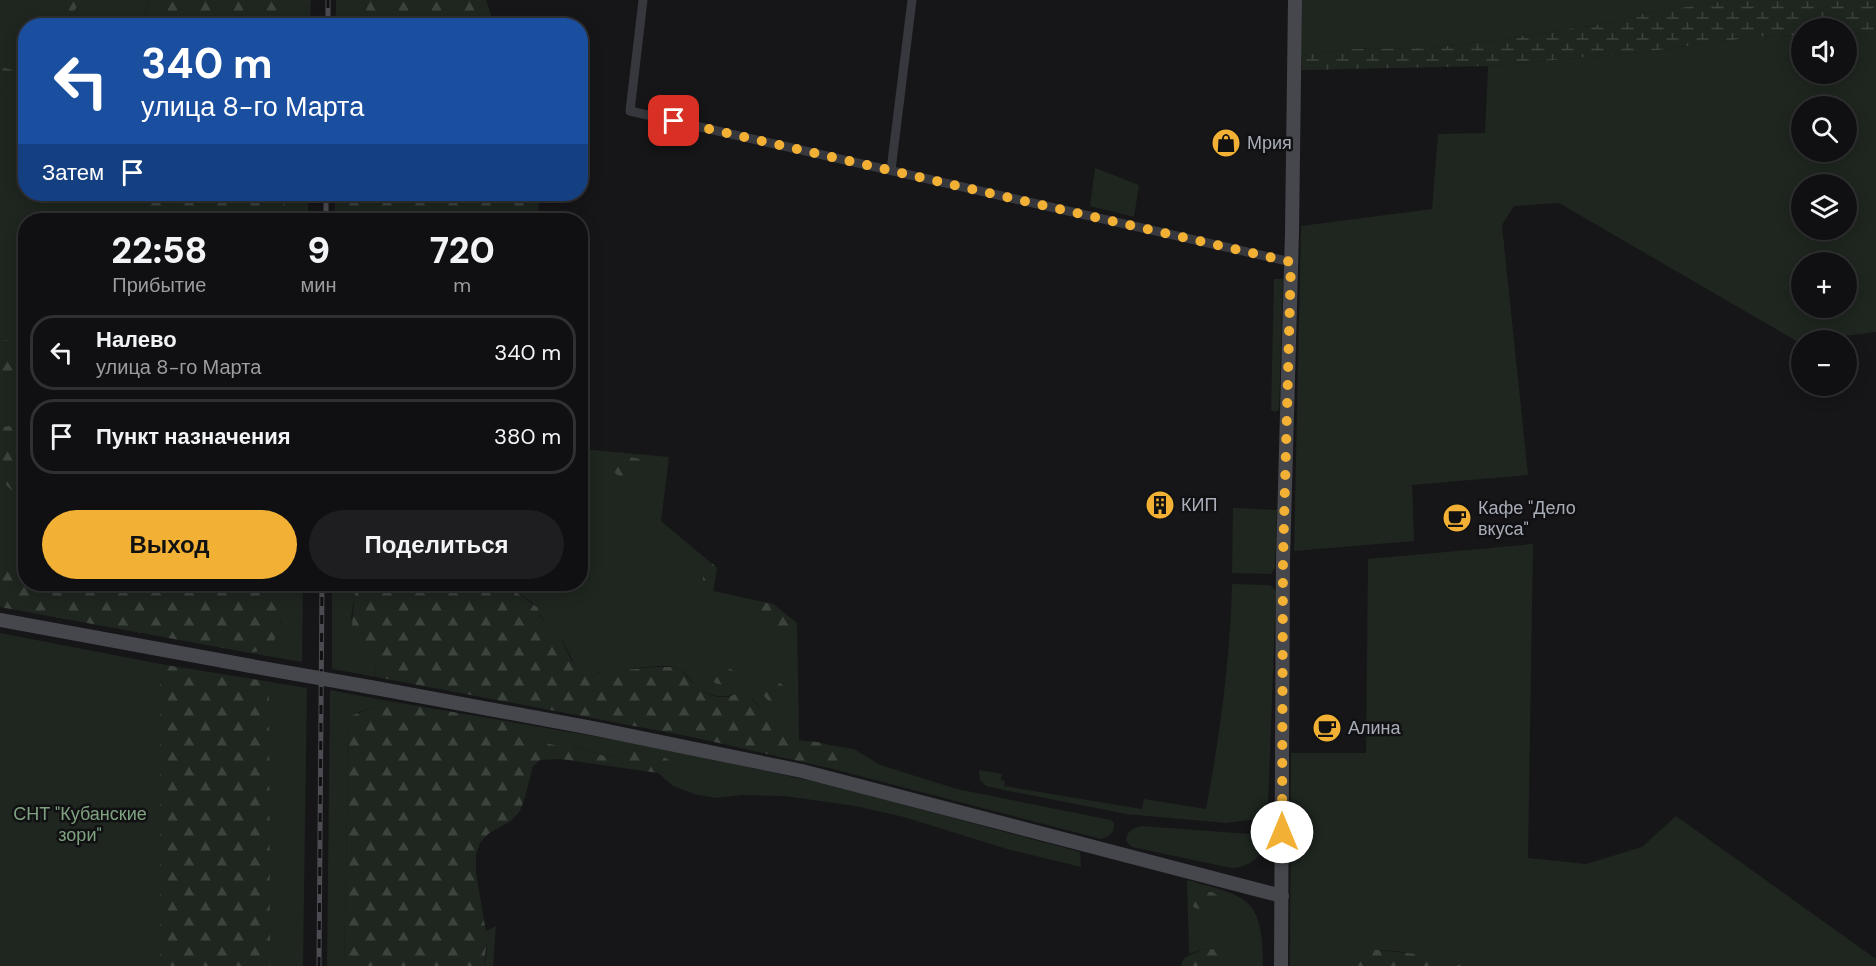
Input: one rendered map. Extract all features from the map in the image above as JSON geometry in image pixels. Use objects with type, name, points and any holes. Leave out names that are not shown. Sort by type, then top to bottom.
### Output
[{"type":"main road","points":[[1281,966],[1283,570],[1295,0]]},
{"type":"main road","points":[[0,620],[592,728],[802,771],[1282,896]]},
{"type":"street","points":[[643,0],[630,111],[1291,262]]},
{"type":"street","points":[[891,170],[912,0]]},
{"type":"green space","points":[[0,0],[149,0],[144,18],[18,18],[18,201],[145,201],[144,213],[18,213],[18,567],[0,566]]},
{"type":"green space","points":[[60,0],[80,0],[72,18],[58,18]]},
{"type":"green space","points":[[149,0],[286,0],[286,18],[144,18]]},
{"type":"green space","points":[[286,0],[311,0],[310,18],[286,18]]},
{"type":"green space","points":[[336,0],[365,0],[366,18],[336,18]]},
{"type":"green space","points":[[365,0],[486,0],[492,18],[366,18]]},
{"type":"green space","points":[[1302,0],[1731,0],[1642,14],[1615,22],[1489,41],[1428,48],[1354,49],[1301,55]]},
{"type":"green space","points":[[1731,0],[1876,0],[1876,32],[1857,34],[1857,18],[1791,18],[1791,35],[1755,37],[1643,52],[1488,66],[1302,70],[1301,55],[1354,49],[1428,48],[1489,41],[1615,22],[1642,14]]},
{"type":"green space","points":[[1876,32],[1876,332],[1857,334],[1857,330],[1791,330],[1791,338],[1559,203],[1514,206],[1502,225],[1528,475],[1412,485],[1414,541],[1294,551],[1301,226],[1432,209],[1438,134],[1485,133],[1488,66],[1643,52],[1755,37],[1791,35],[1791,84],[1857,84],[1857,34]]},
{"type":"green space","points":[[0,67],[18,71],[18,106],[16,98],[8,92],[0,92]]},
{"type":"green space","points":[[1095,168],[1139,185],[1134,217],[1090,206]]},
{"type":"green space","points":[[145,201],[285,201],[284,213],[144,213]]},
{"type":"green space","points":[[285,201],[308,201],[308,213],[284,213]]},
{"type":"green space","points":[[335,201],[348,201],[352,213],[335,213]]},
{"type":"green space","points":[[539,201],[538,213],[352,213],[348,202]]},
{"type":"green space","points":[[1274,279],[1283,279],[1279,410],[1275,412],[1271,410]]},
{"type":"green space","points":[[5,340],[18,342],[18,374],[12,376],[0,372],[0,343]]},
{"type":"green space","points":[[14,425],[18,430],[18,494],[7,486],[0,476],[0,451],[4,427]]},
{"type":"green space","points":[[588,450],[669,457],[661,521],[717,568],[713,591],[773,604],[797,623],[799,732],[793,732],[763,713],[752,698],[741,692],[727,696],[708,693],[677,668],[652,666],[603,673],[575,665],[560,636],[545,623],[533,603],[515,591],[588,591]]},
{"type":"green space","points":[[624,456],[646,460],[649,467],[642,479],[623,478],[615,473],[609,464],[610,460]]},
{"type":"green space","points":[[1233,508],[1277,510],[1275,568],[1271,574],[1232,573]]},
{"type":"green space","points":[[1533,544],[1528,858],[1586,864],[1642,847],[1676,816],[1876,959],[1876,966],[1463,966],[1407,953],[1378,950],[1350,953],[1344,966],[1290,966],[1291,753],[1366,753],[1368,559]]},
{"type":"green space","points":[[708,563],[712,563],[717,568],[712,595],[705,595],[703,587],[704,573]]},
{"type":"green space","points":[[0,566],[18,566],[18,591],[281,591],[280,627],[271,643],[250,653],[0,607]]},
{"type":"green space","points":[[1232,584],[1269,585],[1276,591],[1268,807],[1265,814],[1257,819],[1226,823],[1126,814],[986,786],[980,780],[979,770],[1002,774],[1001,780],[1005,781],[1004,786],[1142,809],[1144,799],[1206,809],[1224,697]]},
{"type":"green space","points":[[281,591],[303,591],[302,662],[250,653],[260,651],[281,624]]},
{"type":"green space","points":[[332,591],[355,591],[351,618],[375,662],[376,677],[332,669]]},
{"type":"green space","points":[[355,591],[515,591],[538,608],[545,623],[560,636],[575,665],[599,673],[653,667],[680,669],[708,694],[728,697],[741,692],[748,694],[763,713],[793,732],[799,732],[799,740],[823,743],[833,748],[837,752],[837,761],[829,768],[692,737],[376,677],[375,662],[361,657],[353,637],[352,620]]},
{"type":"green space","points":[[752,600],[773,604],[797,623],[797,633],[788,639],[776,632],[764,630],[747,614],[747,606]]},
{"type":"green space","name":"СНТ \"Кубанские зори\"","points":[[0,633],[166,665],[160,683],[160,966],[0,966]]},
{"type":"green space","points":[[709,664],[735,671],[743,677],[743,683],[740,687],[707,680],[705,671]]},
{"type":"green space","points":[[166,665],[259,680],[269,692],[270,966],[160,966],[160,683]]},
{"type":"green space","points":[[259,680],[307,688],[303,966],[266,966],[269,692]]},
{"type":"green space","points":[[774,681],[785,687],[789,699],[788,708],[771,703],[762,693],[760,689],[762,685]]},
{"type":"green space","points":[[330,690],[383,700],[374,707],[357,713],[349,726],[344,966],[327,966]]},
{"type":"green space","points":[[383,700],[523,724],[530,735],[539,741],[558,746],[571,746],[605,756],[620,755],[635,750],[668,759],[671,766],[668,772],[658,773],[561,759],[540,760],[533,766],[520,811],[511,821],[488,834],[480,843],[476,855],[476,873],[487,938],[484,966],[344,966],[349,726],[351,716],[374,707]]},
{"type":"green space","points":[[523,724],[646,745],[826,784],[1080,852],[1081,867],[1007,849],[904,817],[855,806],[784,796],[742,795],[717,798],[697,795],[673,786],[658,773],[668,772],[671,766],[667,759],[635,750],[620,755],[605,756],[572,746],[558,746],[539,741],[530,735]]},
{"type":"green space","points":[[830,745],[854,749],[880,765],[957,789],[1111,820],[1114,823],[1114,829],[1101,839],[829,768],[837,761],[836,751]]},
{"type":"green space","points":[[1142,826],[1250,834],[1262,842],[1262,848],[1255,860],[1240,867],[1231,868],[1132,847],[1126,841],[1128,834],[1133,829]]},
{"type":"green space","points":[[1187,880],[1225,891],[1248,903],[1260,926],[1263,966],[1223,966],[1212,948],[1189,954]]},
{"type":"green space","points":[[1212,892],[1223,899],[1221,909],[1208,904],[1198,909],[1193,906],[1193,894]]},
{"type":"green space","points":[[496,926],[493,966],[484,966],[487,952],[486,931]]},
{"type":"green space","points":[[1205,948],[1218,952],[1223,966],[1181,966],[1184,958]]},
{"type":"green space","points":[[1367,949],[1416,954],[1463,966],[1344,966],[1350,953]]},
{"type":"railway","points":[[328,0],[328,18]]},
{"type":"railway","points":[[326,201],[326,213]]},
{"type":"railway","points":[[319,966],[322,591]]},
{"type":"place","name":"Мрия","points":[[1226,143]]},
{"type":"place","name":"КИП","points":[[1160,505]]},
{"type":"place","name":"Кафе \"Дело вкуса\"","points":[[1457,518]]},
{"type":"place","name":"Алина","points":[[1327,728]]},
{"type":"route","points":[[674,121],[1291,262],[1283,560],[1282,832]]}]
